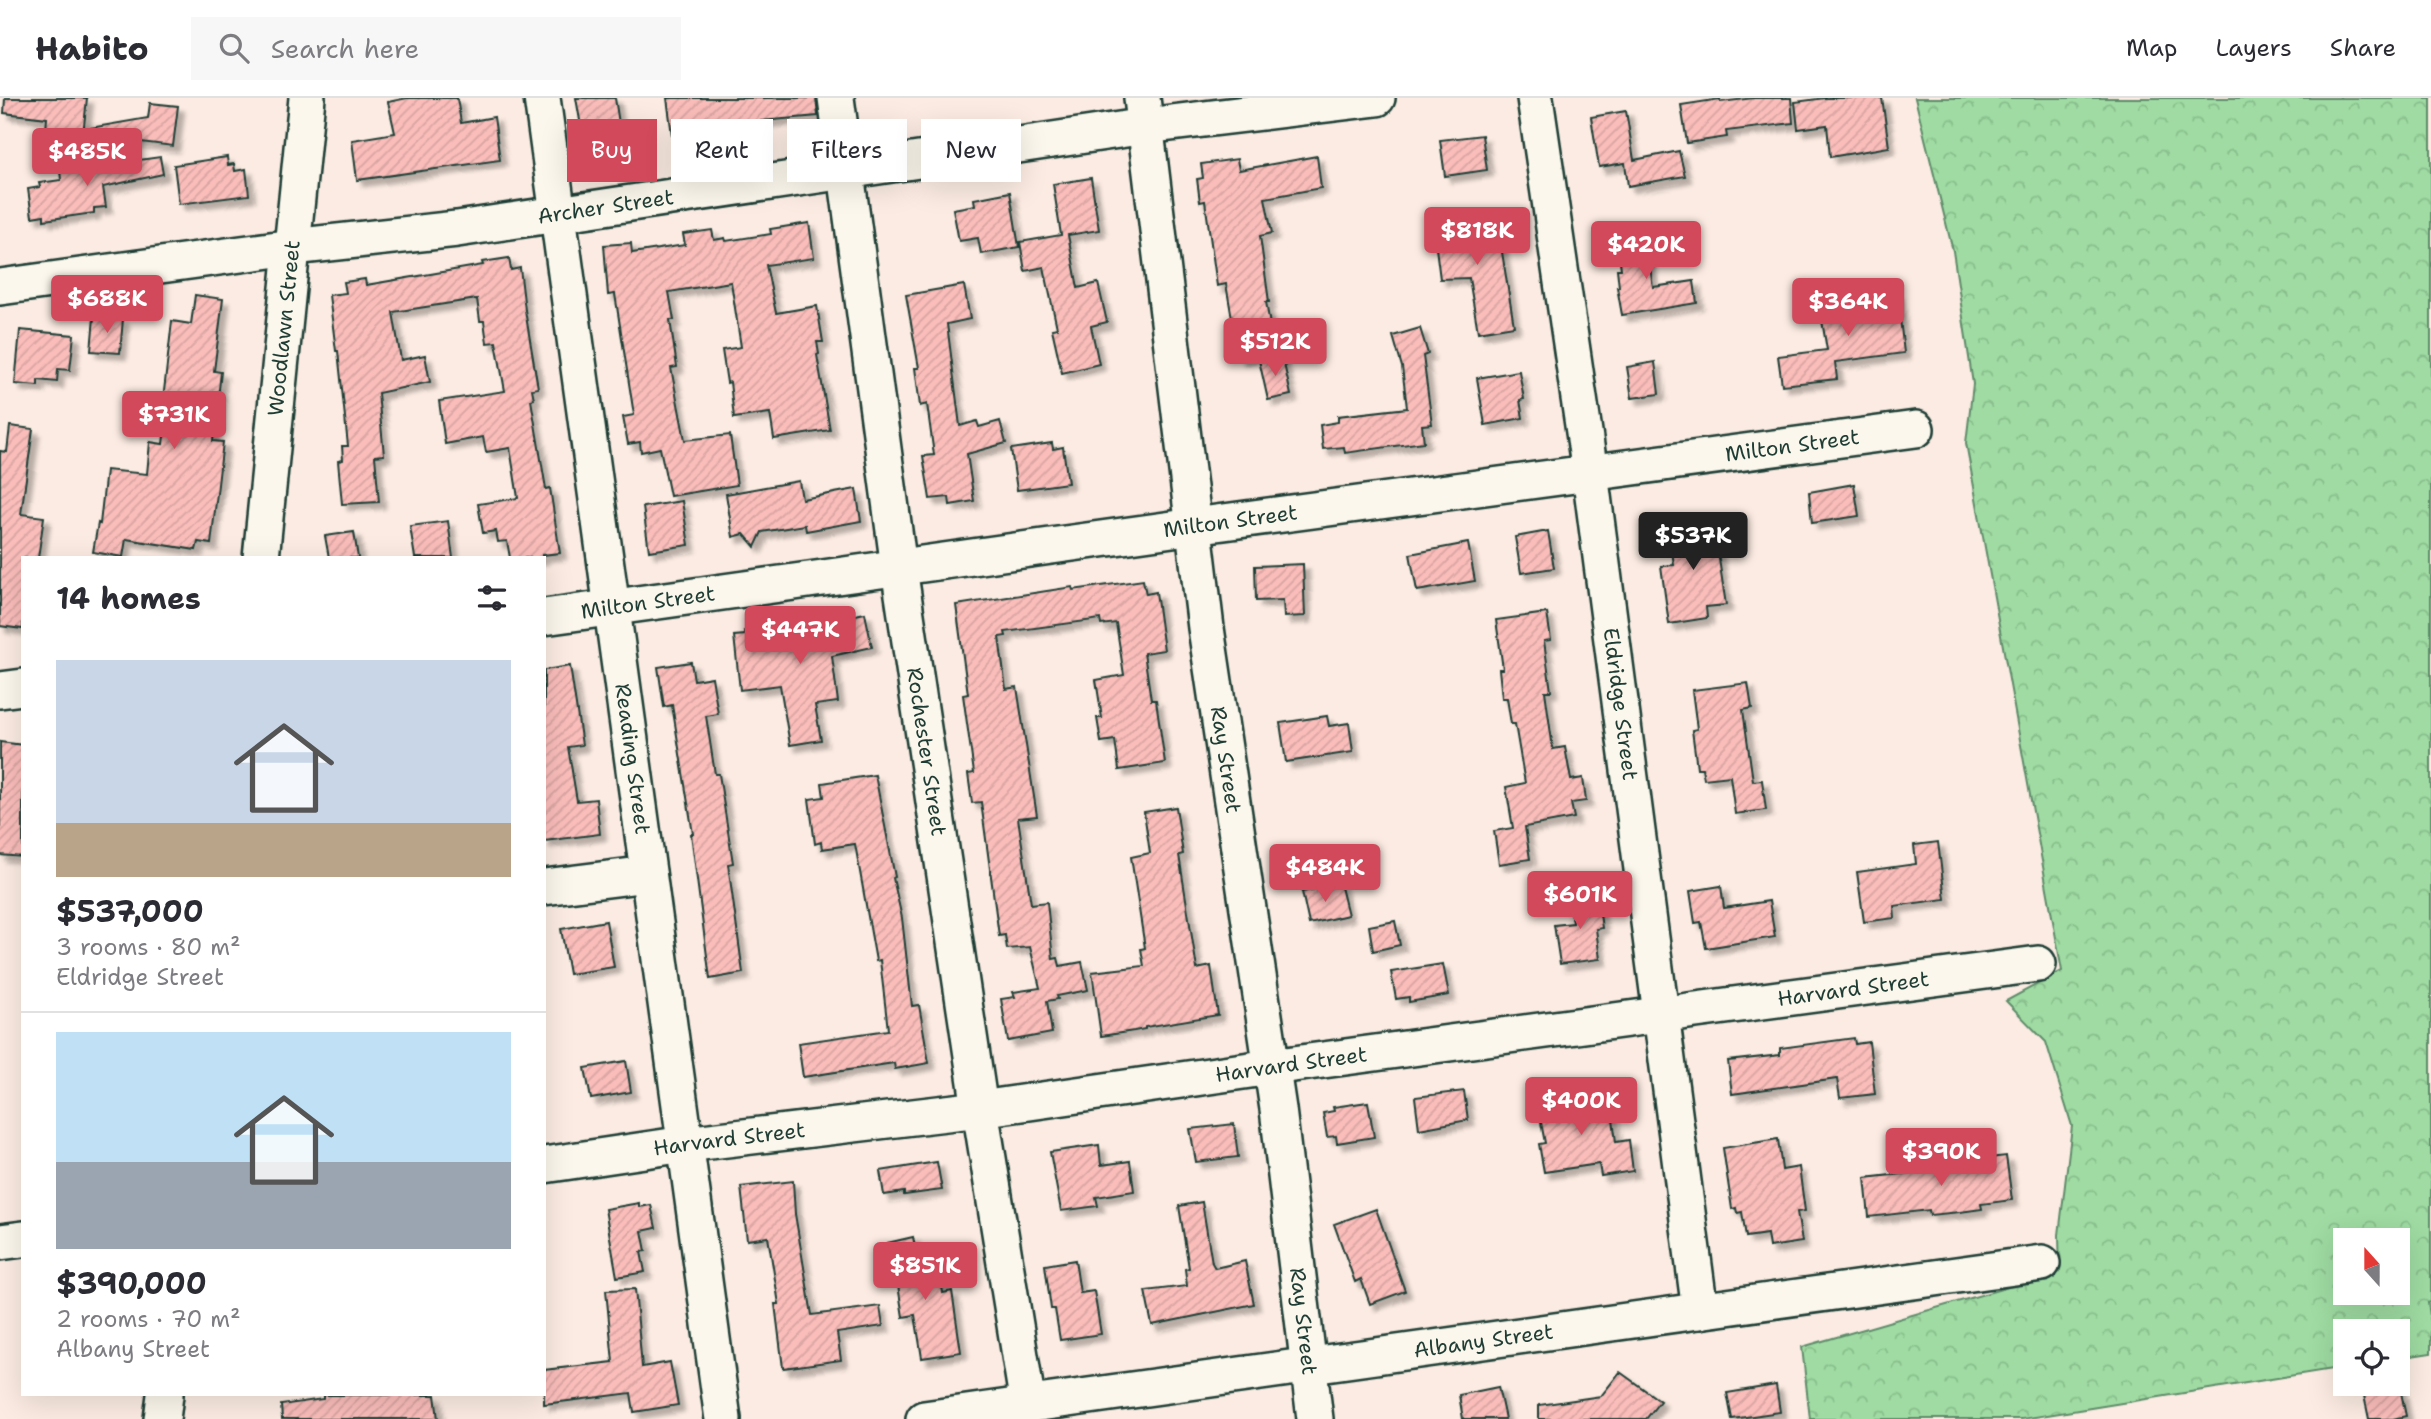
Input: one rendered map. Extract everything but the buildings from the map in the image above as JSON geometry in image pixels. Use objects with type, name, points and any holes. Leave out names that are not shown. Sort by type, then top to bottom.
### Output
[{"type":"street","name":"Woodlawn Street","points":[[261,556],[307,98]]},
{"type":"street","name":"Reading Street","points":[[542,98],[723,1419]]},
{"type":"street","name":"Rochester Street","points":[[836,98],[839,119]]},
{"type":"street","name":"Archer Street","points":[[907,158],[1144,112],[1377,98]]},
{"type":"street","name":"Eldridge Street","points":[[1535,98],[1590,473],[1700,1311]]},
{"type":"street","name":"Ray Street","points":[[1144,112],[1206,628],[1271,1067],[1315,1419]]},
{"type":"street","name":"Archer Street","points":[[0,287],[292,247],[457,229],[787,179]]},
{"type":"street","name":"Rochester Street","points":[[849,182],[899,568],[980,1109],[1028,1405]]},
{"type":"street","name":"Milton Street","points":[[546,617],[1916,429]]},
{"type":"street","points":[[0,690],[21,687]]},
{"type":"street","points":[[546,887],[648,874]]},
{"type":"street","name":"Harvard Street","points":[[546,1166],[685,1144],[980,1109],[2038,964]]},
{"type":"street","points":[[0,1242],[21,1239]]},
{"type":"street","name":"Albany Street","points":[[925,1419],[2042,1263]]},
{"type":"street","points":[[162,1419],[165,1396]]},
{"type":"green space","points":[[1915,98],[2431,98],[2431,1302],[2428,1303],[2431,1353],[2410,1356],[2410,1319],[2333,1319],[2333,1369],[2022,1419],[1810,1419],[1802,1347],[2060,1272],[2059,1235],[2072,1126],[2046,1042],[2006,1001],[2062,971],[1966,443],[1973,384],[1953,251]]}]
